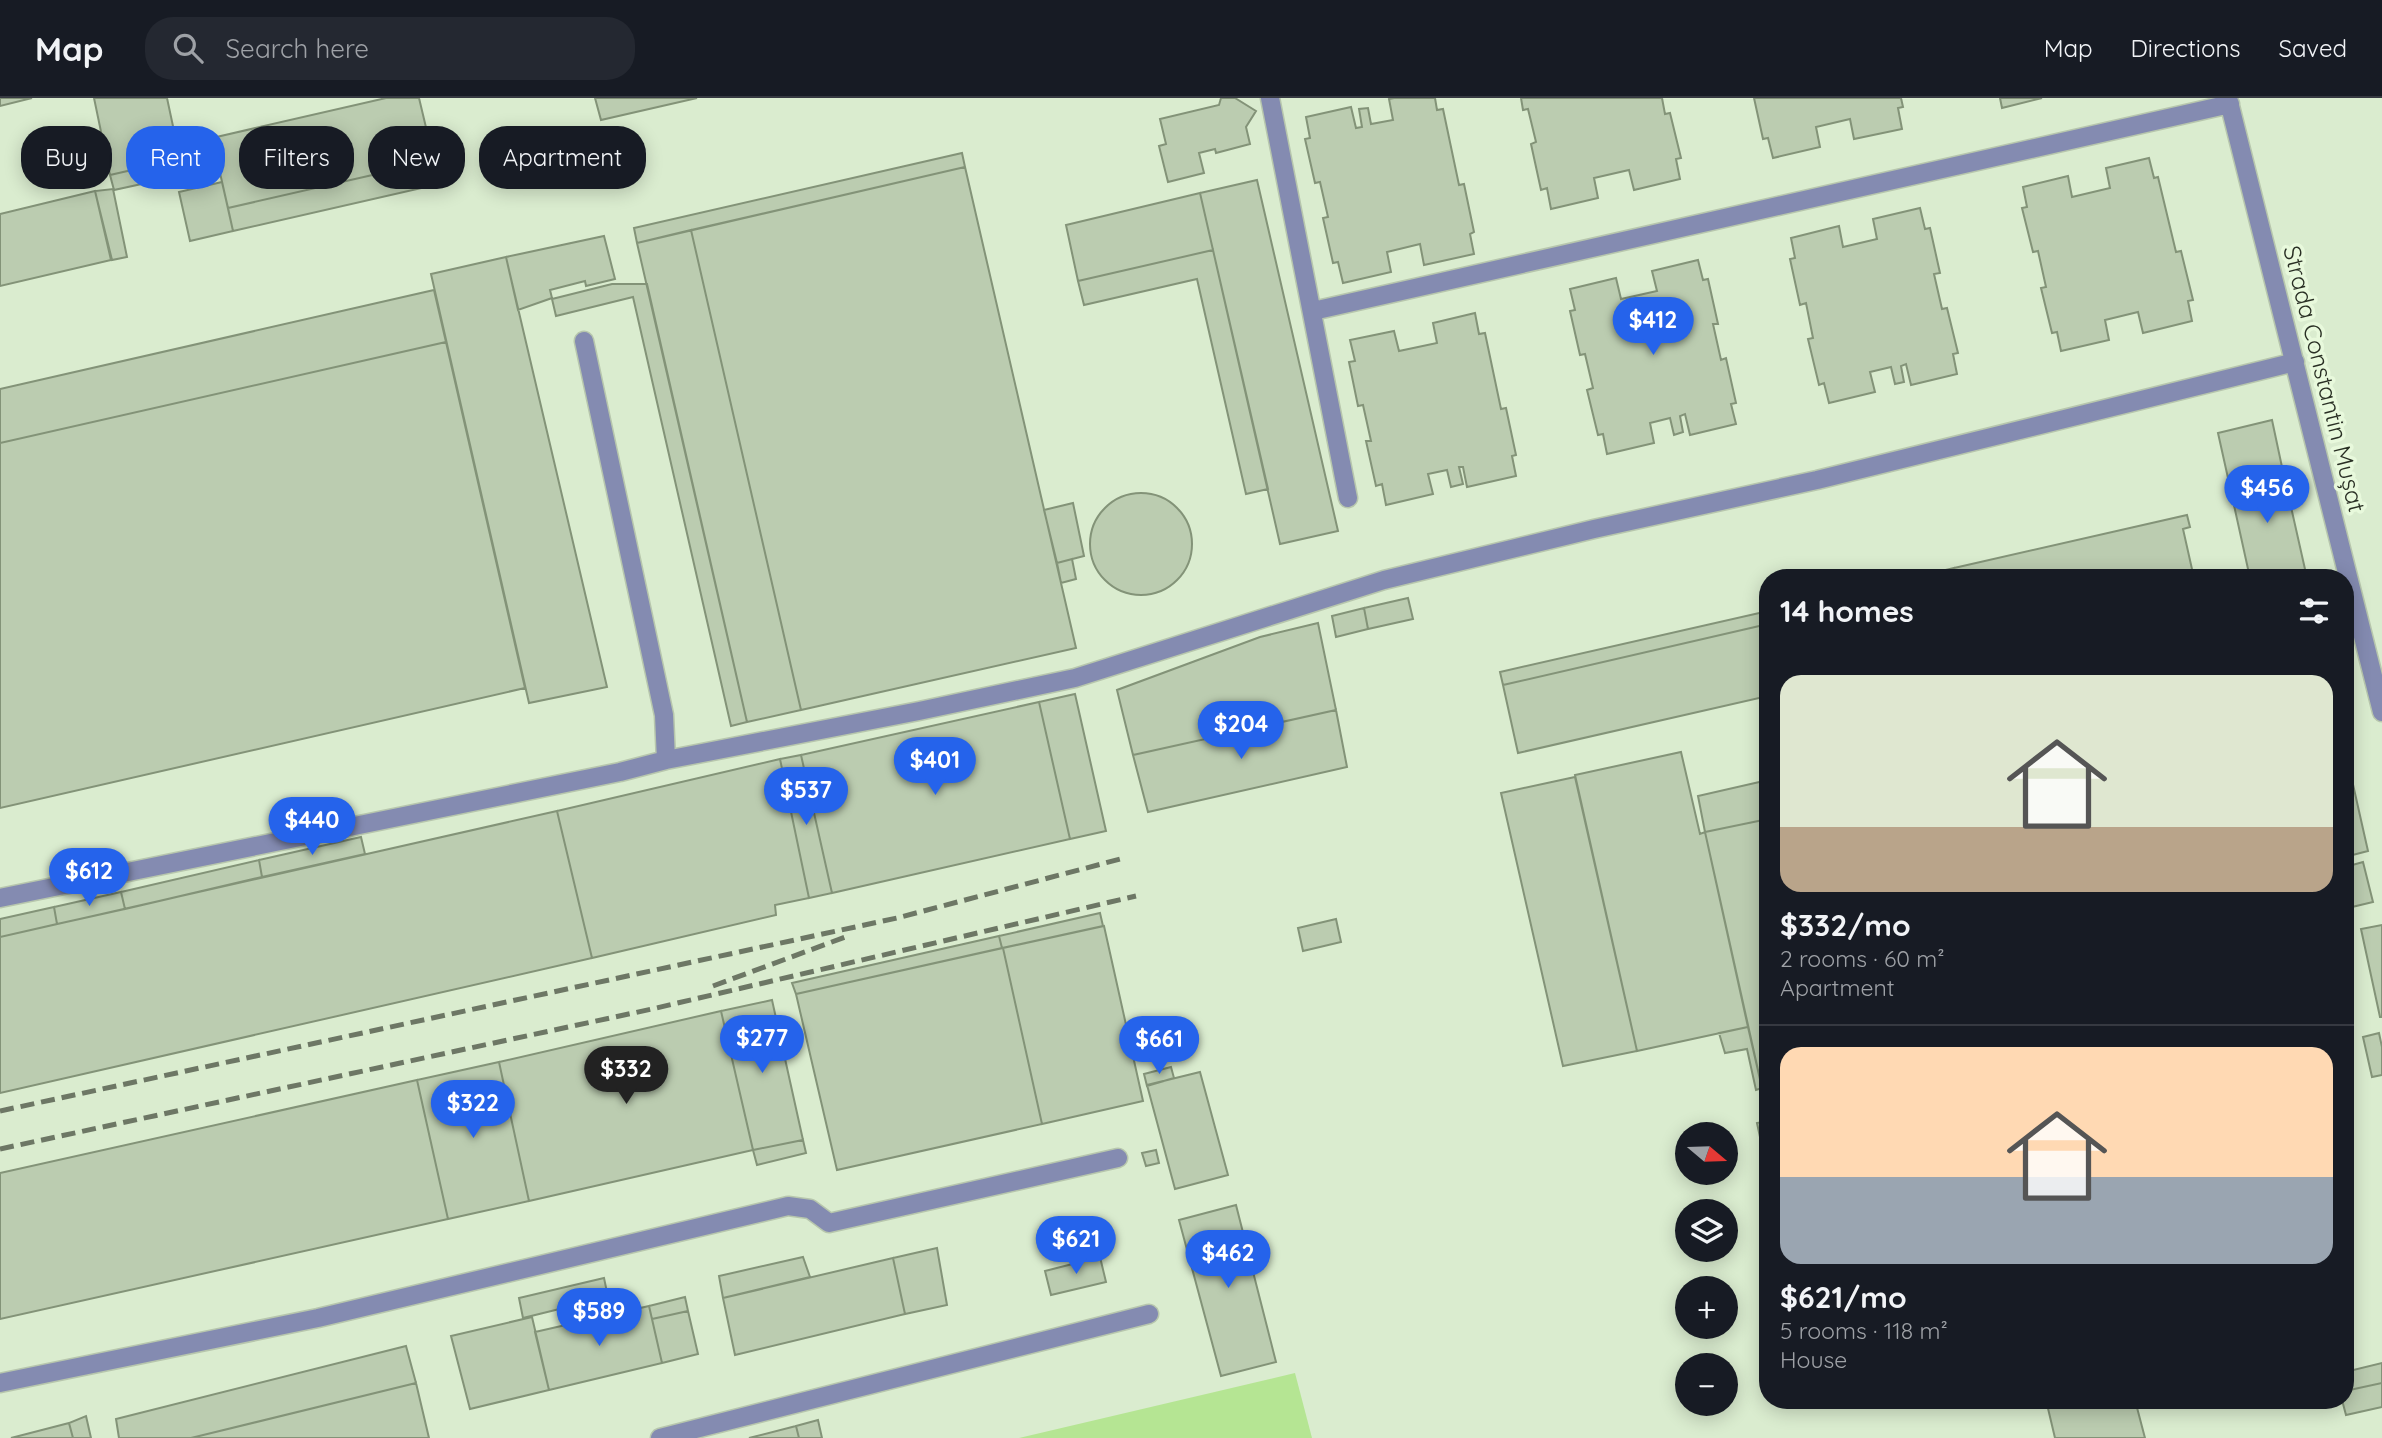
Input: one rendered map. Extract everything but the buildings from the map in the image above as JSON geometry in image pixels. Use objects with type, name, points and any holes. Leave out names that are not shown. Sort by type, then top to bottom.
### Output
[{"type":"street","points":[[1270,98],[1348,498]]},
{"type":"street","points":[[1313,311],[2229,101]]},
{"type":"street","name":"Strada Constantin Mușat","points":[[2229,101],[2346,569]]},
{"type":"street","points":[[584,341],[664,715],[666,760]]},
{"type":"street","points":[[0,898],[1075,678],[1384,580],[1594,529],[1817,480],[2295,362]]},
{"type":"street","name":"Strada Constantin Mușat","points":[[2354,599],[2382,712]]},
{"type":"street","points":[[0,1383],[318,1318],[788,1206],[810,1209],[829,1223],[1118,1158]]},
{"type":"street","points":[[660,1438],[1149,1314]]},
{"type":"green space","points":[[1295,1373],[1312,1438],[1019,1438]]},
{"type":"railway","points":[[0,1111],[897,918],[1124,858]]},
{"type":"railway","points":[[0,1149],[652,1009],[1136,896]]},
{"type":"railway","points":[[713,986],[848,936]]}]
